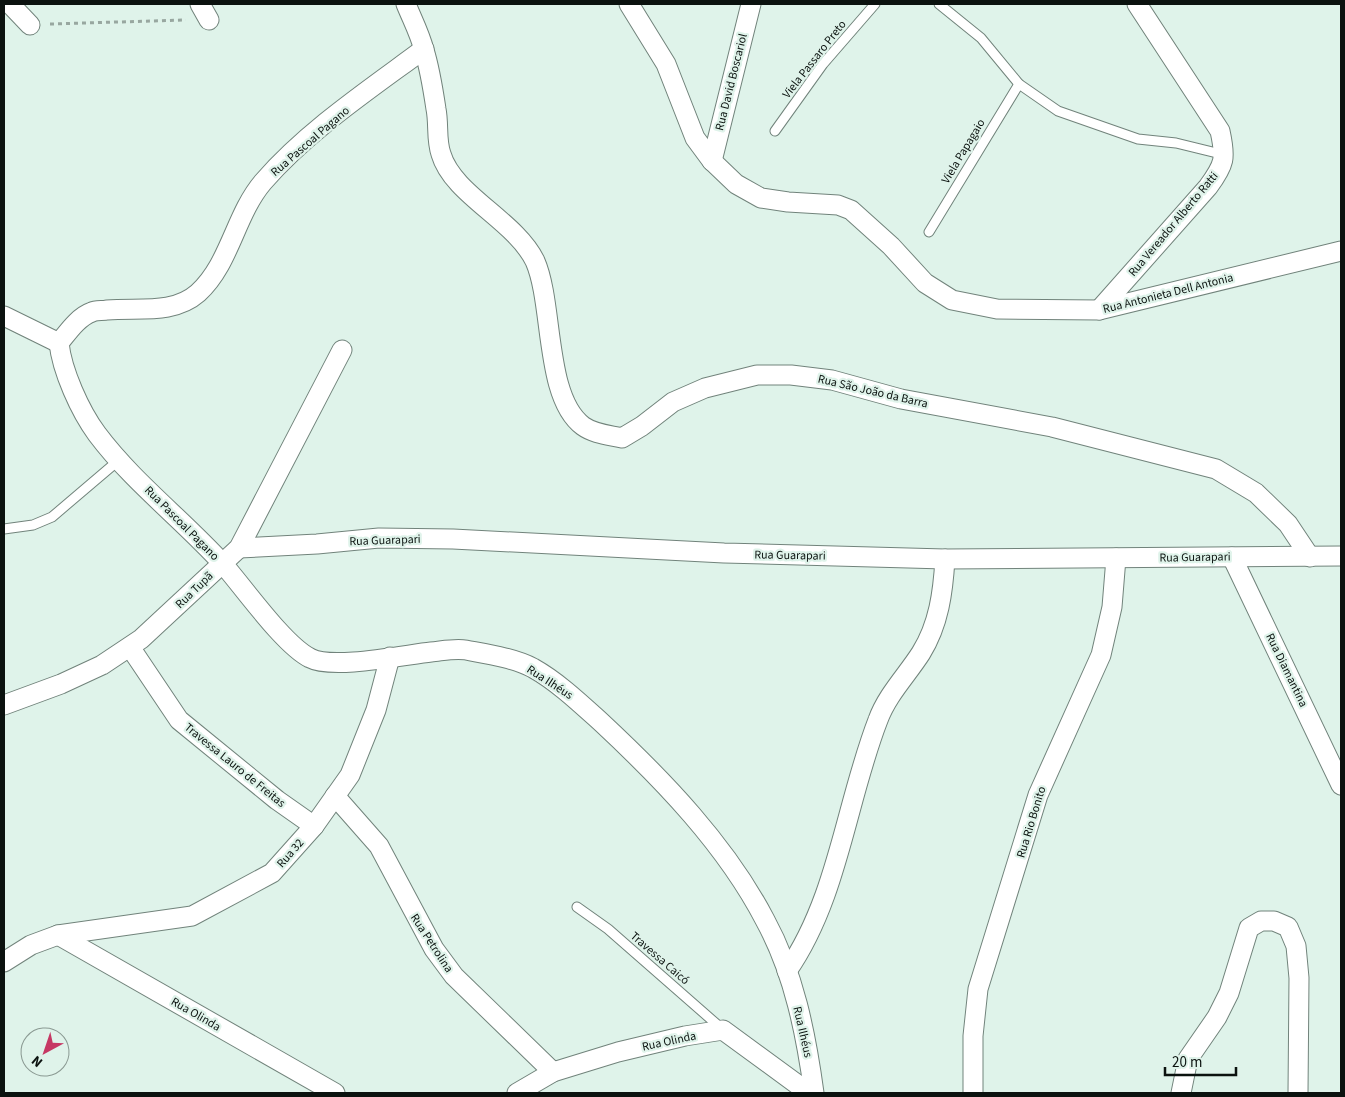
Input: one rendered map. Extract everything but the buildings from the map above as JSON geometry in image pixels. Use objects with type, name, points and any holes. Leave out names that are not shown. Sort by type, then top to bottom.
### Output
[{"type":"street","points":[[10,4],[30,25]]},
{"type":"street","name":"Rua São João da Barra","points":[[406,4],[424,49],[436,111],[440,153],[446,168],[513,232],[526,247],[535,262],[559,384],[572,416],[583,426],[596,433],[622,438],[642,426],[674,402],[705,388],[757,375],[791,375],[832,380],[901,399],[1052,427],[1216,468],[1256,493],[1288,524],[1310,557]]},
{"type":"street","name":"Rua Antonieta Dell Antonia","points":[[629,4],[666,64],[695,138],[712,161],[736,184],[761,198],[788,202],[838,205],[851,210],[891,246],[925,283],[952,300],[997,310],[1099,310],[1341,251]]},
{"type":"street","name":"Rua David Boscariol","points":[[712,161],[751,4]]},
{"type":"street","points":[[1137,4],[1220,131],[1225,155]]},
{"type":"street","name":"Rua Pascoal Pagano","points":[[222,564],[120,460],[96,432],[77,397],[61,361],[59,343],[73,325],[92,312],[124,308],[170,308],[185,303],[199,292],[215,273],[244,211],[263,183],[321,128],[424,49]]},
{"type":"street","name":"Rua Vereador Alberto Ratti","points":[[1099,310],[1208,187],[1218,174],[1225,155]]},
{"type":"street","points":[[4,316],[59,343]]},
{"type":"street","name":"Rua Tupã","points":[[4,705],[61,684],[102,665],[130,647],[185,600],[239,548],[342,350]]},
{"type":"street","name":"Rua Guarapari","points":[[239,548],[317,544],[379,538],[453,539],[724,553],[945,559],[1341,556]]},
{"type":"street","name":"Rua Diamantina","points":[[1232,557],[1341,784]]},
{"type":"street","name":"Rua Rio Bonito","points":[[973,1093],[973,1036],[978,989],[1038,795],[1100,655],[1112,607],[1116,558]]},
{"type":"street","points":[[786,971],[798,954],[823,897],[863,758],[879,716],[921,652],[934,625],[943,592],[945,559]]},
{"type":"street","name":"Rua Ilhéus","points":[[222,564],[291,644],[311,659],[334,663],[460,649],[532,668],[575,698],[687,810],[733,868],[766,921],[786,971],[805,1033],[814,1093]]},
{"type":"street","name":"Travessa Lauro de Freitas","points":[[130,647],[179,720],[276,800],[314,826]]},
{"type":"street","name":"Rua 32","points":[[4,962],[31,945],[58,935],[192,916],[272,873],[314,826],[350,775],[376,710],[390,657]]},
{"type":"street","name":"Rua Petrolina","points":[[335,796],[379,846],[410,908],[434,950],[454,976],[553,1072]]},
{"type":"street","points":[[1181,1093],[1188,1059],[1217,1017],[1229,993],[1249,928],[1261,921],[1274,922],[1288,927],[1296,946],[1299,978],[1298,1093]]},
{"type":"street","name":"Rua Olinda","points":[[58,935],[335,1093]]},
{"type":"street","points":[[723,1030],[809,1093]]},
{"type":"street","name":"Rua Olinda","points":[[517,1093],[553,1072],[618,1052],[685,1036],[723,1030]]},
{"type":"lane","name":"Viela Passaro Preto","points":[[775,131],[822,64],[876,4]]},
{"type":"lane","points":[[939,4],[981,38],[1019,84],[1058,110],[1138,139],[1176,143],[1225,155]]},
{"type":"lane","name":"Viela Papagaio","points":[[929,232],[1019,84]]},
{"type":"lane","points":[[4,529],[33,525],[52,517],[120,460]]},
{"type":"lane","name":"Travessa Caicó","points":[[577,907],[608,929],[723,1030]]},
{"type":"path","points":[[30,25],[204,12]]}]
